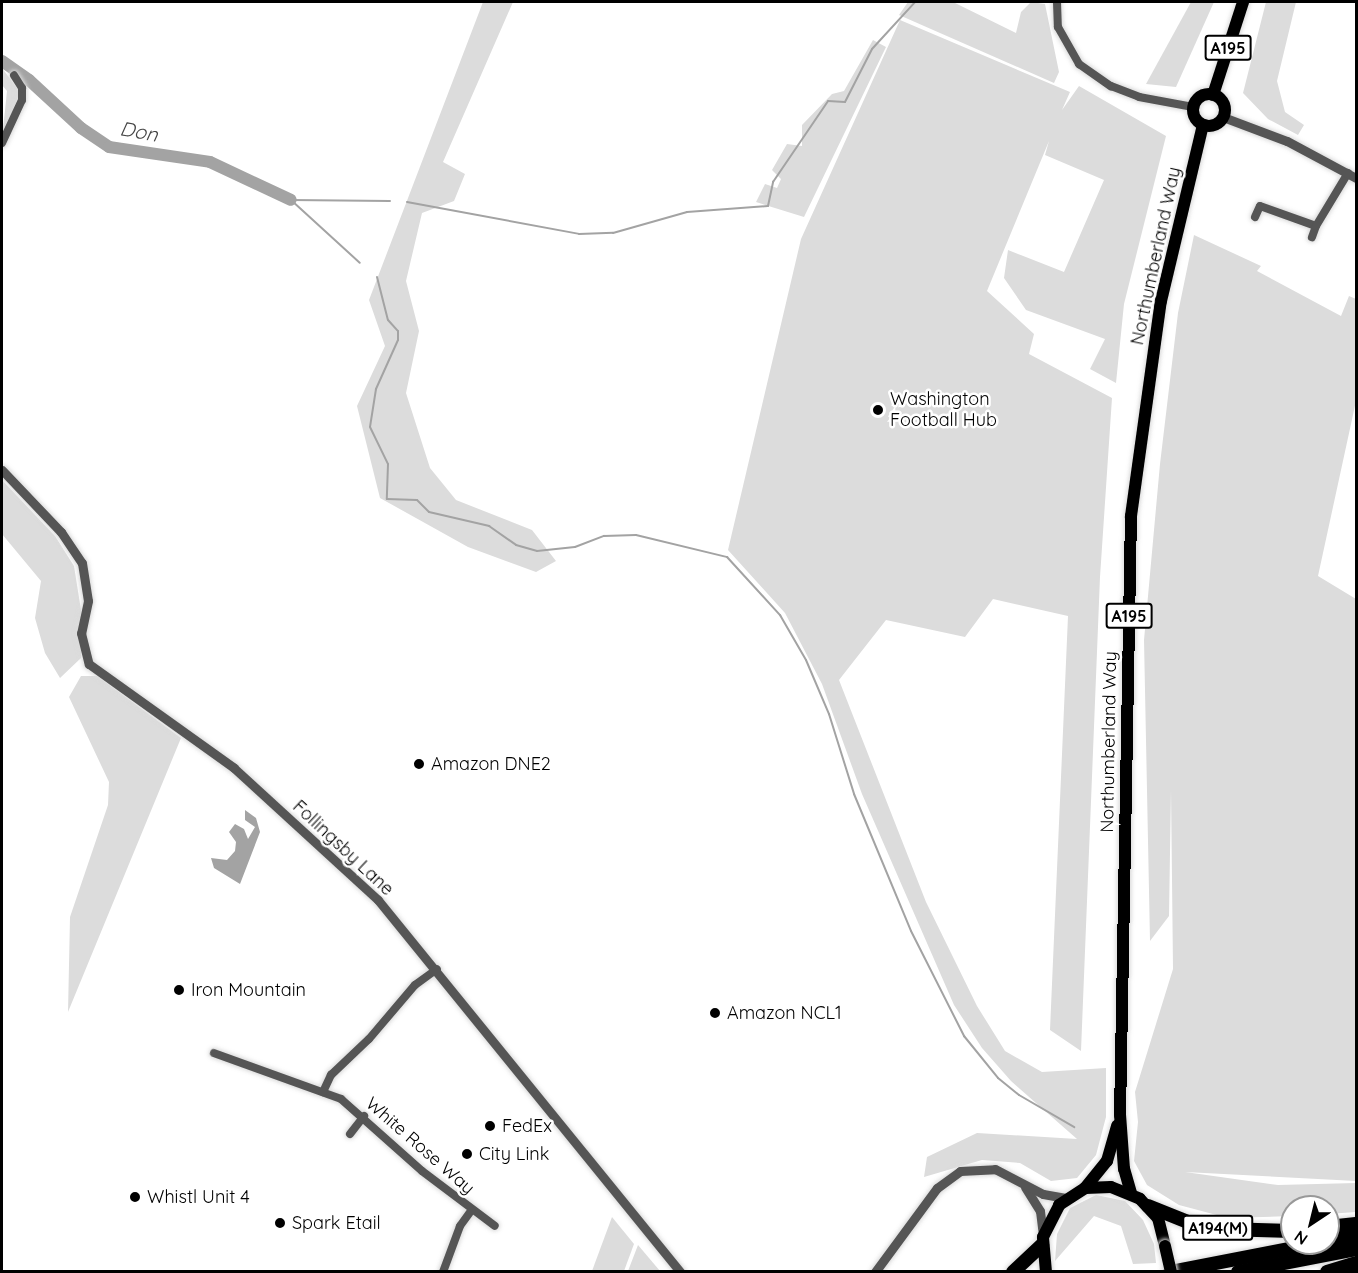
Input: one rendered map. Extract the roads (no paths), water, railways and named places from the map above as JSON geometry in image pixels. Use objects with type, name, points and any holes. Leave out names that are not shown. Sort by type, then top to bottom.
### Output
[{"type":"highway","name":"A194(M)","points":[[1148,1206],[1188,1222],[1223,1229],[1280,1231]]},
{"type":"highway","points":[[1340,1226],[1356,1224]]},
{"type":"highway","points":[[1340,1239],[1356,1236]]},
{"type":"highway","points":[[1013,1272],[1042,1241]]},
{"type":"highway","points":[[1238,1272],[1356,1249]]},
{"type":"highway","name":"A194(M)","points":[[1170,1272],[1280,1251]]},
{"type":"highway","points":[[1328,1272],[1356,1263]]},
{"type":"main road","name":"A195","points":[[1213,95],[1243,2]]},
{"type":"main road","points":[[1213,95],[1222,102],[1223,117],[1216,124],[1203,125],[1195,117],[1193,107],[1199,98],[1213,95]]},
{"type":"main road","name":"Northumberland Way","points":[[1131,1193],[1124,1169],[1120,1115],[1131,516],[1161,302],[1203,125]]},
{"type":"main road","name":"Northumberland Way","points":[[1085,1188],[1107,1161],[1120,1115]]},
{"type":"main road","points":[[1045,1268],[1042,1241],[1066,1198],[1085,1188],[1111,1186],[1131,1193],[1148,1206],[1158,1218],[1170,1272]]},
{"type":"street","points":[[1057,2],[1058,27],[1079,64],[1111,86],[1139,97],[1193,107]]},
{"type":"street","points":[[2,143],[22,100],[22,88],[14,75]]},
{"type":"street","points":[[1223,117],[1287,141],[1352,176],[1316,226],[1312,237]]},
{"type":"street","points":[[1255,217],[1260,206],[1316,226]]},
{"type":"street","name":"Follingsby Lane","points":[[2,470],[61,532],[82,563],[88,601],[81,633],[89,664],[234,768],[378,900],[437,969],[543,1107],[601,1172],[680,1272]]},
{"type":"street","points":[[323,1092],[331,1075],[369,1040],[416,986],[437,969]]},
{"type":"street","name":"White Rose Way","points":[[214,1053],[341,1099],[364,1116],[471,1210],[495,1226]]},
{"type":"street","points":[[350,1134],[364,1116]]},
{"type":"street","points":[[875,1272],[944,1180],[960,1171],[987,1167],[1043,1194],[1066,1198]]},
{"type":"street","points":[[1022,1182],[1040,1211],[1042,1241]]},
{"type":"street","points":[[443,1272],[460,1226],[471,1210]]},
{"type":"waterway","points":[[407,202],[579,234],[613,233],[687,212],[768,206],[773,182],[828,101],[845,102],[872,49],[915,2]]},
{"type":"waterway","name":"Don","points":[[2,61],[29,80],[81,128],[109,147],[210,162],[291,200]]},
{"type":"waterway","points":[[291,200],[390,201]]},
{"type":"waterway","points":[[291,200],[360,263]]},
{"type":"waterway","points":[[377,277],[388,320],[398,331],[398,340],[376,389],[370,427],[388,464],[387,499],[417,500],[429,512],[489,526],[516,545],[537,551],[575,547],[604,536],[636,535],[727,557],[780,615],[806,660],[829,714],[854,794],[911,931],[964,1036],[998,1078],[1019,1095],[1074,1127]]},
{"type":"place","name":"Washington Football Hub","points":[[878,410]]},
{"type":"place","name":"Amazon DNE2","points":[[419,764]]},
{"type":"place","name":"Iron Mountain","points":[[179,990]]},
{"type":"place","name":"Amazon NCL1","points":[[715,1013]]},
{"type":"place","name":"FedEx","points":[[490,1126]]},
{"type":"place","name":"City Link","points":[[467,1154]]},
{"type":"place","name":"Whistl Unit 4","points":[[135,1197]]},
{"type":"place","name":"Spark Etail","points":[[280,1223]]}]
